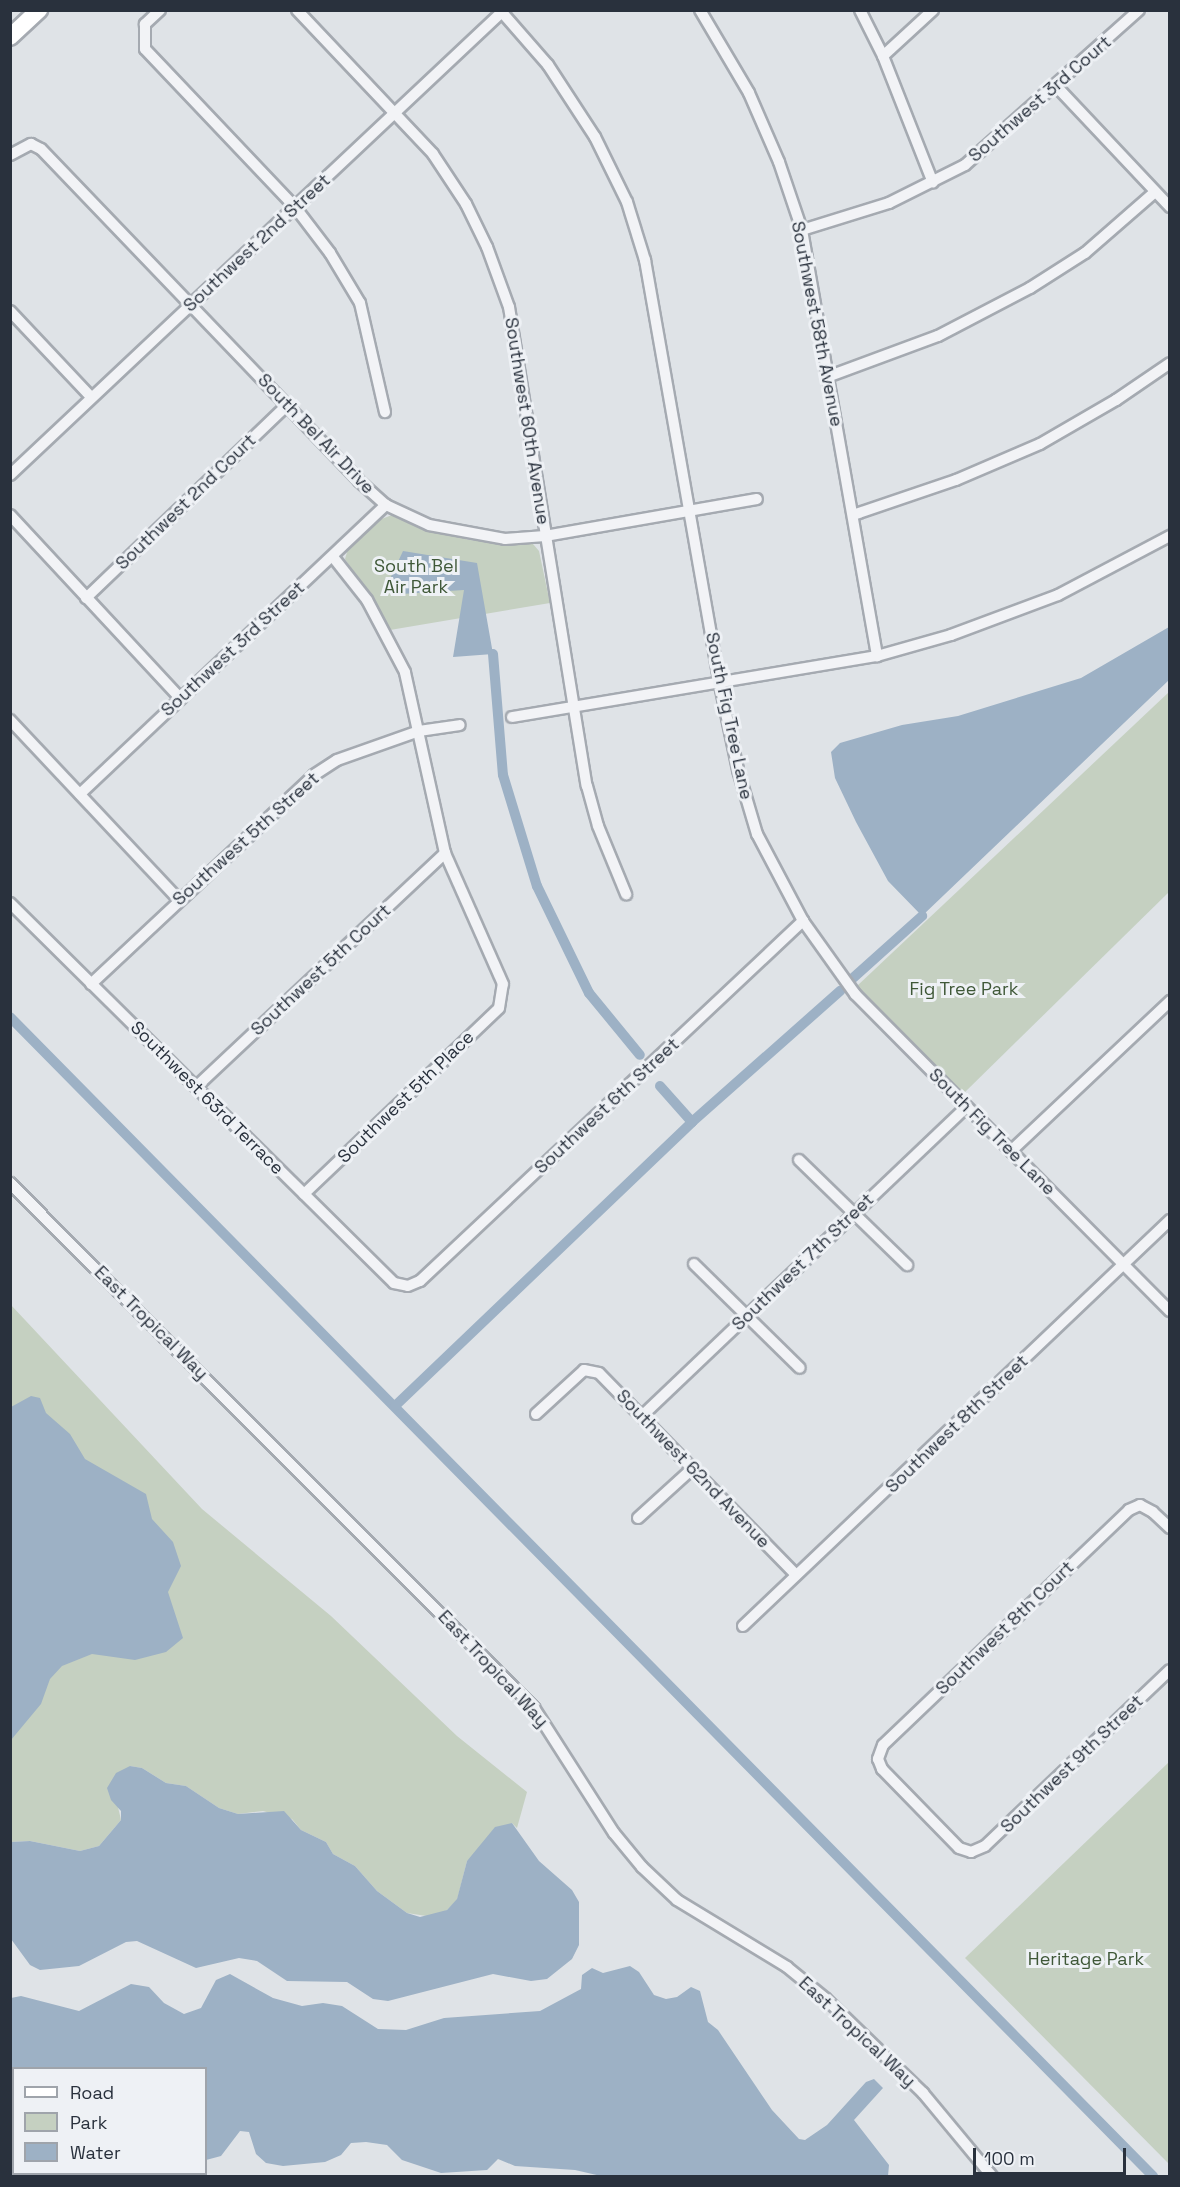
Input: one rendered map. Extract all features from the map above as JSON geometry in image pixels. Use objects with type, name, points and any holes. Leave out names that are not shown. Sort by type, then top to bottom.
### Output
[{"type":"main road","points":[[10,37],[39,10]]},
{"type":"street","points":[[160,10],[145,24],[142,37],[145,49],[296,207],[330,253],[360,303],[385,412]]},
{"type":"street","name":"Southwest 60th Avenue","points":[[297,10],[433,154],[466,204],[509,308],[572,707],[598,826],[626,894]]},
{"type":"street","name":"Southwest 58th Avenue","points":[[700,10],[749,93],[779,162],[802,230],[877,656]]},
{"type":"street","points":[[860,10],[883,56],[933,183]]},
{"type":"street","points":[[883,56],[933,10]]},
{"type":"street","name":"Southwest 3rd Court","points":[[802,230],[881,206],[933,183],[965,165],[1057,87],[1139,10]]},
{"type":"street","name":"Southwest 2nd Street","points":[[10,475],[502,11]]},
{"type":"street","name":"South Fig Tree Lane","points":[[502,11],[548,65],[595,137],[627,202],[645,260],[720,685],[738,770],[757,834],[803,921],[855,993],[965,1107],[1170,1311]]},
{"type":"street","points":[[1057,87],[1170,207]]},
{"type":"street","name":"South Bel Air Drive","points":[[10,155],[31,144],[41,149],[386,505],[429,525],[466,534],[505,539],[545,536],[757,499]]},
{"type":"street","points":[[827,377],[938,336],[1030,288],[1085,253],[1155,192]]},
{"type":"street","points":[[10,311],[91,397]]},
{"type":"street","points":[[854,515],[956,480],[1040,444],[1116,400],[1170,363]]},
{"type":"street","name":"Southwest 2nd Court","points":[[86,598],[287,405]]},
{"type":"street","name":"Southwest 3rd Street","points":[[80,794],[386,505]]},
{"type":"street","points":[[10,515],[180,698]]},
{"type":"street","points":[[512,717],[720,685],[877,656],[951,635],[1058,595],[1170,536]]},
{"type":"street","points":[[333,556],[385,628],[405,672],[445,853]]},
{"type":"street","points":[[10,720],[180,900]]},
{"type":"street","name":"Southwest 5th Street","points":[[91,984],[314,775],[337,760],[418,731],[460,725]]},
{"type":"street","name":"Southwest 5th Place","points":[[304,1194],[499,1008],[503,984],[445,853]]},
{"type":"street","name":"Southwest 5th Court","points":[[196,1087],[445,853]]},
{"type":"street","name":"Southwest 63rd Terrace","points":[[10,903],[394,1283],[408,1286]]},
{"type":"street","name":"Southwest 6th Street","points":[[408,1286],[420,1281],[803,921]]},
{"type":"street","points":[[1011,1151],[1170,1001]]},
{"type":"street","name":"Southwest 7th Street","points":[[642,1416],[965,1107]]},
{"type":"street","points":[[800,1160],[907,1265]]},
{"type":"street","name":"East Tropical Way","points":[[10,1184],[534,1708],[614,1833],[642,1867],[677,1900],[787,1967],[826,1999],[923,2093],[992,2176]]},
{"type":"street","name":"Southwest 8th Street","points":[[743,1626],[1170,1220]]},
{"type":"street","points":[[694,1264],[800,1368]]},
{"type":"street","name":"Southwest 62nd Avenue","points":[[536,1414],[584,1370],[599,1373],[796,1575]]},
{"type":"street","points":[[638,1518],[693,1468]]},
{"type":"street","name":"Southwest 8th Court","points":[[971,1852],[959,1848],[882,1769],[878,1759],[883,1745],[1129,1510],[1140,1505],[1153,1512],[1170,1528]]},
{"type":"street","name":"Southwest 9th Street","points":[[971,1852],[985,1846],[1170,1670]]},
{"type":"green space","name":"South Bel Air Park","points":[[392,515],[469,540],[533,544],[539,551],[550,603],[390,630],[345,559],[348,549],[379,520]]},
{"type":"green space","name":"Fig Tree Park","points":[[1169,692],[1169,892],[962,1095],[857,986]]},
{"type":"green space","points":[[11,1305],[202,1509],[331,1616],[457,1736],[527,1792],[517,1828],[512,1823],[467,1861],[457,1900],[447,1910],[433,1917],[407,1913],[377,1891],[355,1866],[333,1854],[326,1842],[301,1830],[292,1819],[263,1811],[238,1814],[219,1808],[186,1786],[166,1783],[142,1768],[130,1766],[118,1807],[121,1820],[99,1846],[80,1851],[30,1841],[11,1842]]},
{"type":"green space","name":"Heritage Park","points":[[1169,1762],[1169,2164],[965,1958]]},
{"type":"water","points":[[403,551],[477,563],[493,654],[453,657],[464,590],[401,594],[389,581]]},
{"type":"water","points":[[1169,627],[1169,680],[922,916],[888,881],[835,778],[831,752],[840,743],[902,725],[958,716],[1081,678]]},
{"type":"water","points":[[31,1396],[40,1398],[46,1413],[70,1434],[85,1459],[146,1494],[152,1519],[173,1542],[181,1566],[168,1592],[183,1638],[166,1652],[135,1660],[92,1654],[62,1666],[50,1679],[41,1704],[11,1740],[11,1407]]},
{"type":"water","points":[[130,1766],[142,1768],[166,1783],[186,1786],[219,1808],[238,1814],[284,1811],[301,1830],[326,1842],[333,1854],[355,1866],[377,1891],[407,1913],[420,1917],[447,1910],[457,1899],[467,1861],[495,1827],[512,1823],[539,1861],[572,1890],[579,1902],[579,1945],[572,1959],[547,1979],[531,1981],[493,1974],[388,2001],[373,1999],[347,1982],[287,1981],[257,1961],[239,1958],[196,1968],[137,1941],[126,1942],[79,1966],[40,1970],[30,1965],[11,1939],[11,1842],[30,1841],[80,1851],[99,1846],[121,1820],[121,1811],[111,1800],[107,1788],[116,1773]]},
{"type":"water","points":[[630,1966],[639,1972],[654,1995],[666,1999],[677,1997],[691,1987],[700,1991],[708,2022],[718,2030],[772,2110],[799,2139],[805,2140],[827,2125],[866,2082],[874,2079],[883,2088],[854,2120],[889,2165],[888,2176],[601,2176],[575,2170],[515,2166],[498,2159],[487,2170],[441,2173],[402,2160],[387,2145],[366,2142],[351,2143],[341,2155],[325,2162],[283,2166],[266,2163],[256,2154],[249,2132],[240,2131],[221,2156],[207,2160],[207,2067],[12,2067],[11,2135],[11,1998],[21,1996],[79,2011],[131,1984],[149,1987],[164,2003],[184,2014],[201,2008],[216,1980],[230,1974],[273,1998],[302,2006],[323,2003],[342,2006],[378,2029],[406,2030],[444,2018],[540,2011],[581,1989],[582,1975],[592,1968],[603,1973]]},
{"type":"waterway","points":[[493,654],[503,775],[537,886],[589,993],[640,1055]]},
{"type":"waterway","points":[[853,978],[922,916]]},
{"type":"waterway","points":[[395,1406],[692,1122],[840,991]]},
{"type":"waterway","points":[[10,1017],[1153,2176]]},
{"type":"waterway","points":[[660,1086],[692,1122]]}]
